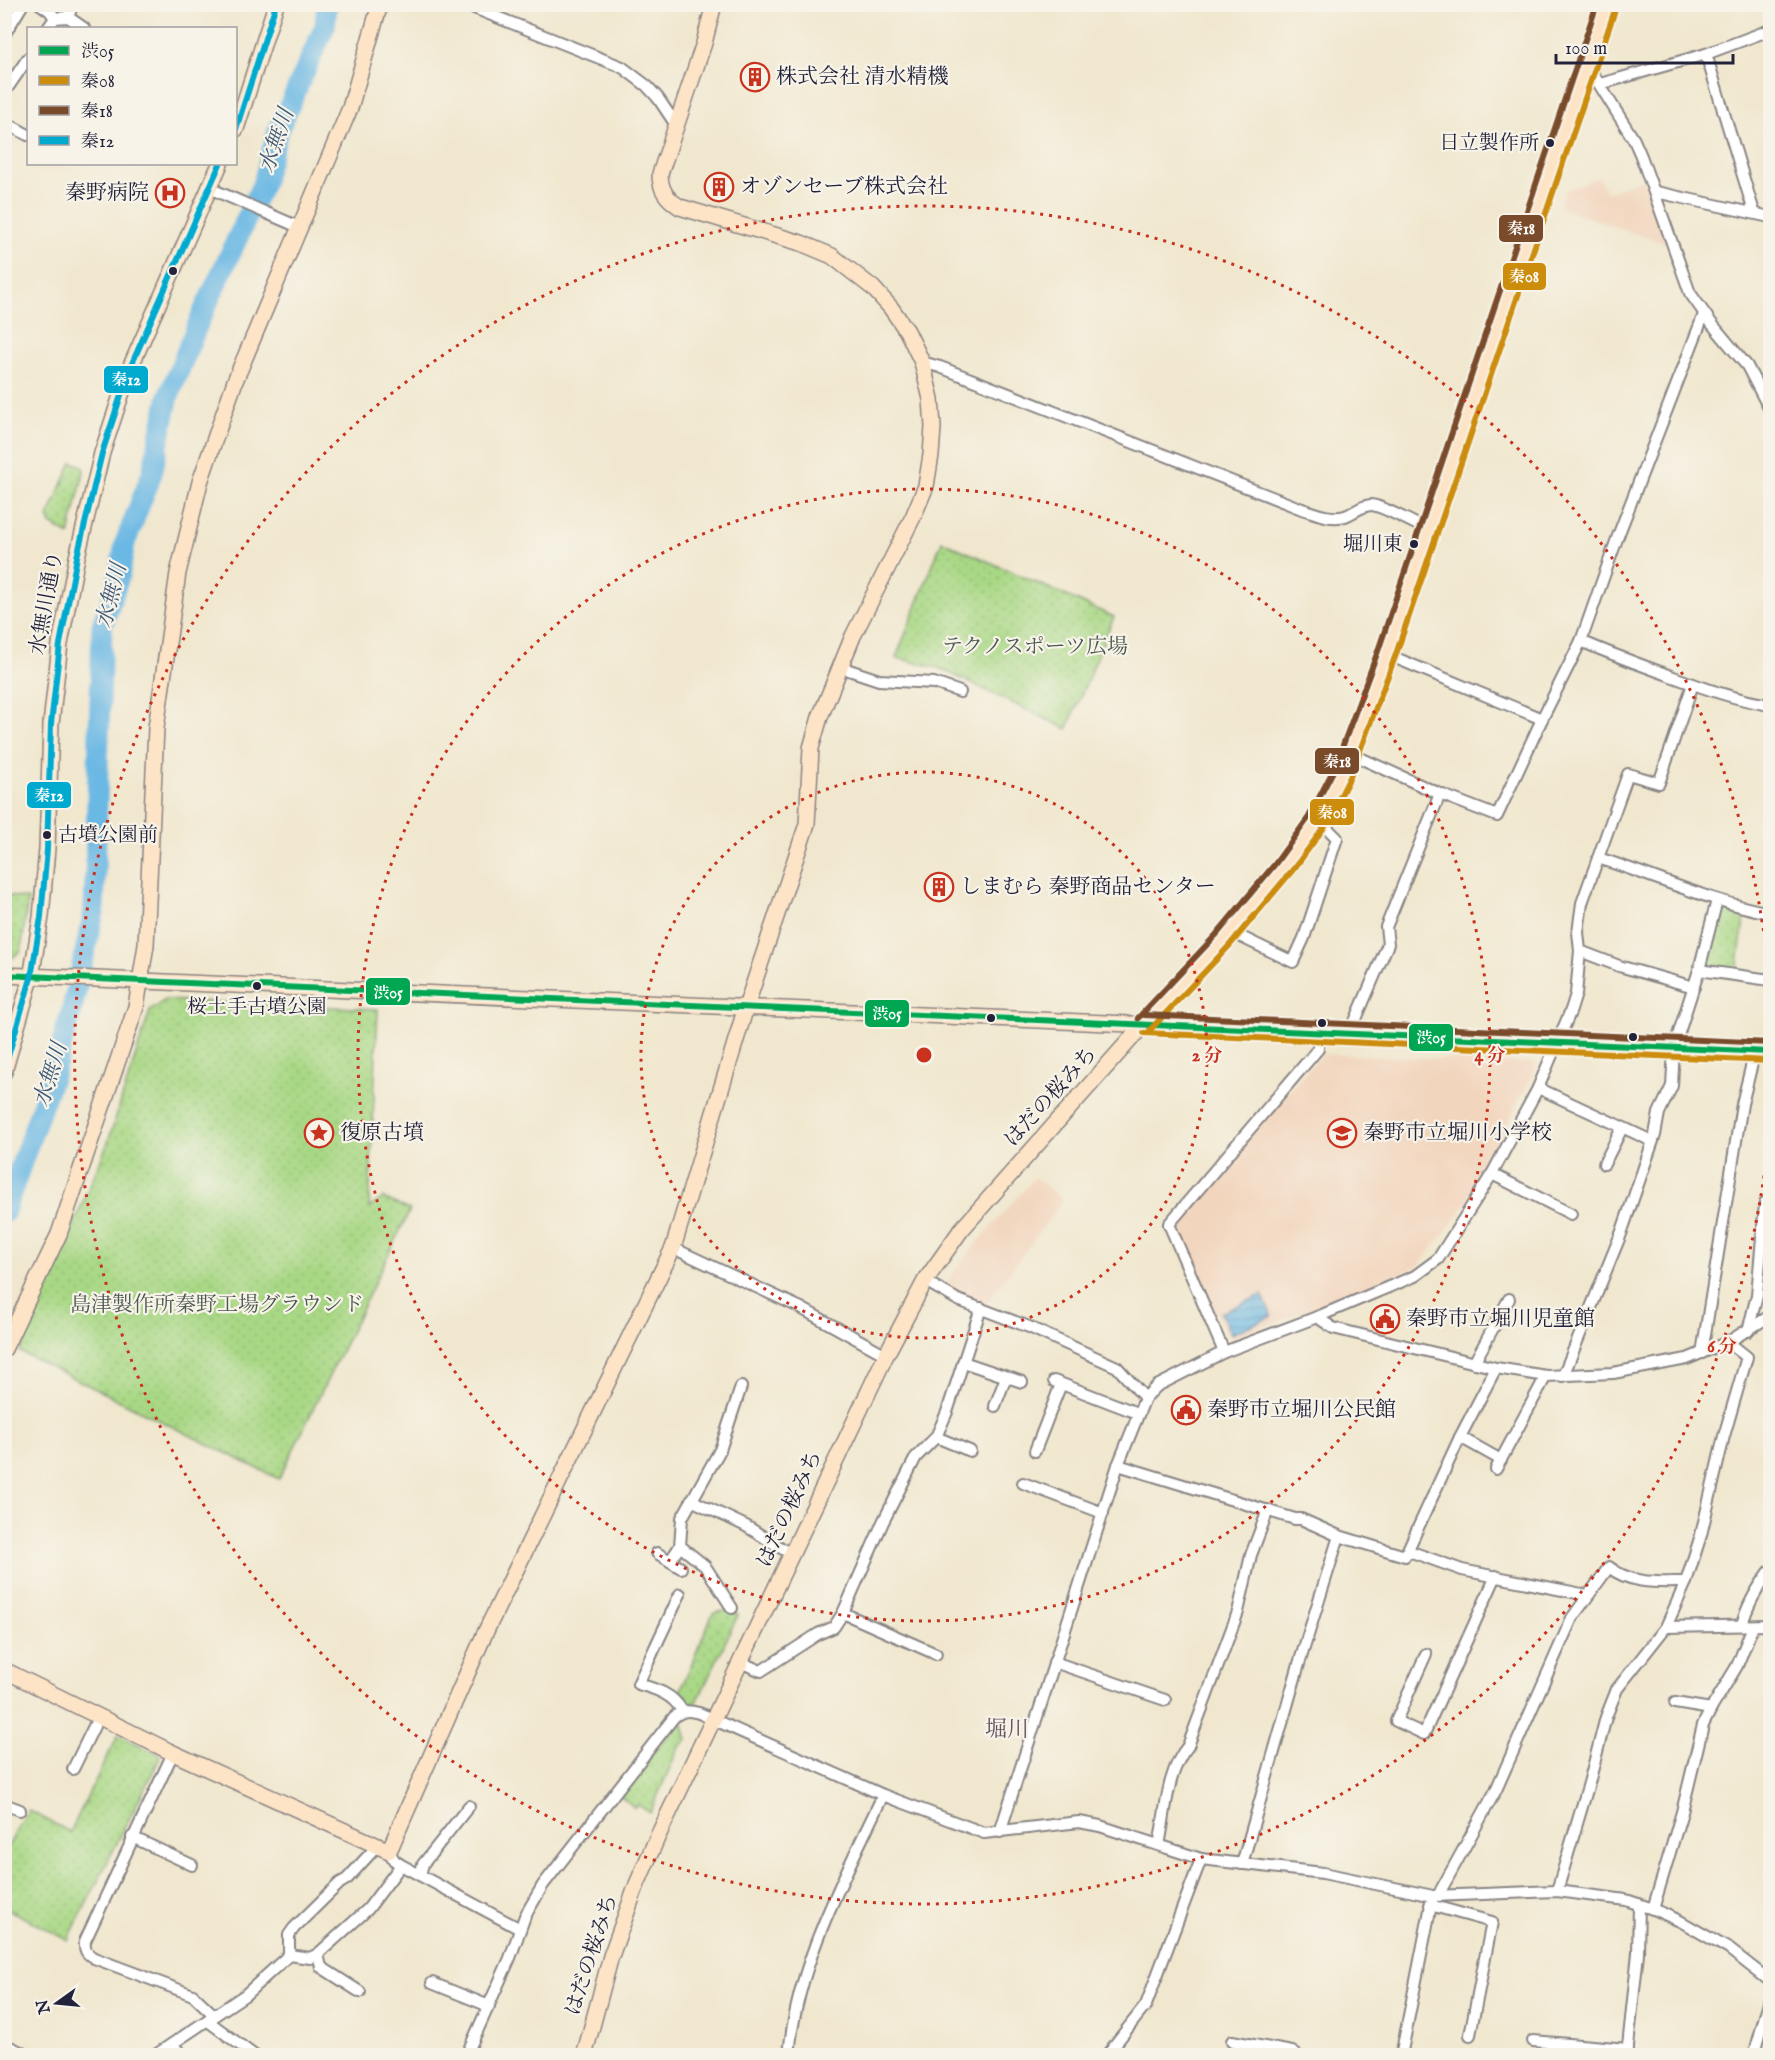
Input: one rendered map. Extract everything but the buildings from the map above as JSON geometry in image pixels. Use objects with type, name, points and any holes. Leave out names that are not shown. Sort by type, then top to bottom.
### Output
[{"type":"street","points":[[4,35],[22,4]]},
{"type":"street","points":[[40,4],[55,18]]},
{"type":"street","points":[[69,17],[73,4]]},
{"type":"street","points":[[237,120],[276,4]]},
{"type":"street","points":[[4,1349],[59,1234],[136,1007],[142,981],[146,945],[156,728],[178,573],[200,482],[235,381],[294,225],[350,108],[380,4]]},
{"type":"street","points":[[464,4],[622,67],[637,77],[658,98],[676,125]]},
{"type":"street","points":[[154,2055],[212,2019],[245,1995],[288,1955],[289,1935],[294,1928],[339,1883],[347,1879],[383,1848],[673,1248],[746,1007],[807,824],[811,748],[820,717],[853,636],[913,518],[926,486],[933,427],[931,399],[922,362],[907,332],[891,308],[873,288],[832,256],[801,243],[680,207],[666,196],[662,189],[660,174],[704,43],[714,4]]},
{"type":"street","name":"はだの桜みち","points":[[584,2055],[611,1956],[637,1884],[886,1355],[925,1281],[961,1230],[1144,1024],[1231,932],[1290,860],[1318,819],[1349,753],[1386,654],[1607,4]]},
{"type":"street","points":[[55,18],[69,17],[83,27]]},
{"type":"street","points":[[49,27],[55,18]]},
{"type":"street","points":[[1600,84],[1707,54],[1770,30]]},
{"type":"street","points":[[1707,54],[1754,212]]},
{"type":"street","points":[[4,93],[27,59]]},
{"type":"street","points":[[1586,63],[1634,140],[1656,192],[1690,293],[1704,314],[1747,366],[1770,403]]},
{"type":"street","points":[[4,122],[27,134]]},
{"type":"street","name":"水無川通り","points":[[4,1072],[36,978],[47,849],[53,701],[60,644],[77,556],[102,453],[130,368],[217,191],[220,165]]},
{"type":"street","points":[[217,191],[294,225]]},
{"type":"street","points":[[1656,192],[1770,217]]},
{"type":"street","points":[[1349,753],[1440,794],[1497,816],[1581,641],[1622,526],[1704,314]]},
{"type":"street","points":[[922,362],[951,371],[1302,509],[1335,517],[1345,516],[1357,508],[1374,505],[1428,530]]},
{"type":"street","points":[[1581,641],[1616,657],[1693,684],[1770,705]]},
{"type":"street","points":[[1386,654],[1542,719]]},
{"type":"street","points":[[840,667],[879,680],[934,683],[960,692]]},
{"type":"street","points":[[1000,1832],[1118,1465],[1137,1413],[1145,1398],[1157,1386],[1224,1352],[1317,1317],[1415,1276],[1430,1267],[1451,1242],[1492,1174],[1538,1088],[1576,994],[1581,910],[1628,774],[1659,783],[1693,684]]},
{"type":"street","points":[[1350,1033],[1388,945],[1386,927],[1440,794]]},
{"type":"street","points":[[1231,932],[1293,963],[1305,938],[1337,838],[1318,819]]},
{"type":"street","points":[[1598,858],[1718,900],[1770,913]]},
{"type":"street","points":[[1563,1376],[1621,1233],[1655,1135],[1659,1113],[1672,1086],[1674,1048],[1718,900]]},
{"type":"street","points":[[1580,951],[1619,966],[1694,987]]},
{"type":"street","points":[[1699,970],[1770,980]]},
{"type":"street","points":[[4,975],[1770,1052]]},
{"type":"street","points":[[1224,1352],[1169,1224],[1318,1049],[1318,1032]]},
{"type":"street","points":[[1702,1353],[1742,1104],[1755,1051]]},
{"type":"street","points":[[1538,1088],[1652,1142]]},
{"type":"street","points":[[1604,1164],[1622,1128]]},
{"type":"street","points":[[1492,1174],[1571,1214]]},
{"type":"street","points":[[1748,1331],[1757,1295],[1765,1203],[1770,1203]]},
{"type":"street","points":[[673,1248],[799,1306],[886,1355]]},
{"type":"street","points":[[925,1281],[958,1300],[1118,1367],[1145,1398]]},
{"type":"street","points":[[1474,1363],[1509,1299]]},
{"type":"street","points":[[740,1662],[761,1671],[818,1634],[834,1627],[843,1613],[883,1522],[916,1457],[936,1437],[947,1412],[981,1308]]},
{"type":"street","points":[[1317,1317],[1333,1328],[1474,1363],[1546,1376],[1563,1376],[1613,1373],[1687,1359],[1748,1331],[1770,1316]]},
{"type":"street","points":[[1557,1891],[1606,1717],[1617,1689],[1666,1627],[1686,1582],[1701,1535],[1724,1436],[1747,1358],[1728,1341]]},
{"type":"street","points":[[963,1362],[1022,1382]]},
{"type":"street","points":[[1118,1465],[1301,1519],[1331,1530],[1339,1536],[1405,1556],[1460,1437],[1496,1368]]},
{"type":"street","points":[[1460,1437],[1498,1465],[1546,1376]]},
{"type":"street","points":[[995,1406],[1006,1377]]},
{"type":"street","points":[[1035,1451],[1046,1437],[1057,1383],[1137,1413]]},
{"type":"street","points":[[670,1561],[680,1545],[682,1518],[720,1450],[741,1387]]},
{"type":"street","points":[[936,1437],[970,1451]]},
{"type":"street","points":[[1023,1483],[1103,1513]]},
{"type":"street","points":[[692,1500],[746,1526],[791,1554]]},
{"type":"street","points":[[1159,1845],[1173,1776],[1181,1754],[1188,1746],[1224,1654],[1238,1612],[1251,1555],[1268,1510]]},
{"type":"street","points":[[1242,1864],[1299,1664],[1339,1536]]},
{"type":"street","points":[[680,1545],[705,1566],[732,1608]]},
{"type":"street","points":[[1408,1551],[1462,1570],[1587,1595]]},
{"type":"street","points":[[657,1553],[681,1568]]},
{"type":"street","points":[[1401,2055],[1435,1899],[1496,1790],[1572,1618],[1609,1567],[1644,1582],[1686,1582]]},
{"type":"street","points":[[1653,1909],[1682,1812],[1703,1725],[1737,1666],[1749,1606],[1770,1571]]},
{"type":"street","points":[[1426,1654],[1396,1721],[1424,1734],[1496,1576]]},
{"type":"street","points":[[680,1594],[638,1684],[653,1688],[676,1700],[682,1711]]},
{"type":"street","points":[[843,1613],[936,1654]]},
{"type":"street","points":[[1666,1627],[1770,1625]]},
{"type":"street","points":[[1054,1662],[1165,1700]]},
{"type":"street","points":[[4,1670],[173,1753],[383,1848],[401,1865],[520,1929]]},
{"type":"street","points":[[1675,1703],[1711,1709]]},
{"type":"street","points":[[466,2055],[510,1958],[525,1916],[543,1886],[674,1717],[682,1711],[699,1713],[883,1795],[984,1833],[1078,1822],[1100,1826],[1201,1859],[1323,1873],[1435,1899],[1492,1922],[1470,2035]]},
{"type":"street","points":[[72,1769],[99,1716]]},
{"type":"street","points":[[173,1753],[132,1837],[85,1941],[84,1948],[94,1958],[193,1995],[212,2019],[255,2055]]},
{"type":"street","points":[[789,2055],[796,2007],[817,1941],[883,1795]]},
{"type":"street","points":[[4,1804],[20,1810]]},
{"type":"street","points":[[420,1875],[423,1864],[469,1806]]},
{"type":"street","points":[[132,1837],[192,1865]]},
{"type":"street","points":[[1106,2055],[1146,2005],[1201,1859]]},
{"type":"street","points":[[288,1955],[310,1958],[318,1954],[368,1910],[401,1865]]},
{"type":"street","points":[[1435,1899],[1557,1891],[1626,1900],[1653,1909],[1729,1948],[1770,1981]]},
{"type":"street","points":[[1533,2041],[1628,2052],[1638,1953],[1639,1904]]},
{"type":"street","points":[[318,1954],[321,1967],[360,1992]]},
{"type":"street","points":[[432,1983],[489,2006]]},
{"type":"street","points":[[1754,2055],[1770,1998]]},
{"type":"street","points":[[1232,2042],[1298,2055]]},
{"type":"street","points":[[4,2044],[29,2055]]},
{"type":"street","points":[[171,2045],[185,2055]]},
{"type":"shaded area","points":[[1599,177],[1606,193],[1643,179],[1666,244],[1560,208],[1565,191]]},
{"type":"shaded area","name":"秦野市立堀川小学校","points":[[1322,1054],[1538,1063],[1463,1209],[1418,1266],[1345,1297],[1234,1338],[1224,1331],[1177,1221]]},
{"type":"shaded area","points":[[1035,1177],[1063,1200],[985,1305],[957,1292],[955,1294],[946,1286],[964,1258]]},
{"type":"green space","points":[[72,462],[82,466],[84,471],[69,535],[51,524],[48,517]]},
{"type":"green space","name":"テクノスポーツ広場","points":[[942,541],[1114,617],[1067,729],[939,668],[896,658]]},
{"type":"green space","points":[[5,895],[28,899],[21,951],[8,961],[4,961]]},
{"type":"green space","points":[[1724,906],[1745,912],[1737,971],[1708,967],[1705,962],[1719,908]]},
{"type":"green space","name":"島津製作所秦野工場グラウンド","points":[[165,1000],[378,1009],[369,1208],[383,1198],[410,1210],[279,1479],[20,1352],[107,1145],[150,1011]]},
{"type":"green space","points":[[731,1610],[738,1615],[696,1704],[682,1702],[678,1696],[713,1613]]},
{"type":"green space","points":[[680,1720],[687,1740],[679,1747],[650,1813],[638,1805],[635,1808],[620,1795]]},
{"type":"green space","points":[[118,1735],[159,1754],[160,1758],[68,1940],[5,1908],[5,1852],[28,1810],[70,1832]]},
{"type":"water","points":[[1262,1295],[1272,1316],[1231,1334],[1221,1313]]},
{"type":"waterway","name":"水無川","points":[[4,1213],[53,1075],[72,1009],[94,912],[102,626],[119,577],[125,543],[152,473],[169,395],[200,319],[263,183],[278,131],[325,26],[327,4]]},
{"type":"transit line","name":"秦12","points":[[237,126],[276,4]]},
{"type":"transit line","name":"秦18","points":[[1138,1018],[1216,935],[1275,864],[1309,817],[1334,769],[1378,651],[1597,4]]},
{"type":"transit line","name":"秦08","points":[[1150,1030],[1229,946],[1296,866],[1325,826],[1350,777],[1395,657],[1616,7]]},
{"type":"transit line","name":"秦12","points":[[4,1070],[31,978],[41,917],[47,849],[51,724],[60,644],[77,557],[102,453],[130,368],[220,165]]},
{"type":"transit line","name":"渋05","points":[[4,975],[1770,1052]]},
{"type":"transit line","name":"秦18","points":[[1144,1015],[1770,1043]]},
{"type":"transit line","name":"秦08","points":[[1144,1033],[1770,1061]]},
{"type":"place","name":"株式会社 清水精機","points":[[755,77]]},
{"type":"place","name":"日立製作所","points":[[1550,143]]},
{"type":"place","name":"オゾンセーブ株式会社","points":[[719,187]]},
{"type":"place","name":"秦野病院","points":[[170,193]]},
{"type":"place","name":"堀川東","points":[[1414,544]]},
{"type":"place","name":"古墳公園前","points":[[47,835]]},
{"type":"place","name":"しまむら 秦野商品センター","points":[[939,887]]},
{"type":"place","name":"桜土手古墳公園","points":[[257,986]]},
{"type":"place","name":"復原古墳","points":[[319,1133]]},
{"type":"place","name":"秦野市立堀川小学校","points":[[1342,1133]]},
{"type":"place","name":"秦野市立堀川児童館","points":[[1385,1319]]},
{"type":"place","name":"秦野市立堀川公民館","points":[[1186,1410]]},
{"type":"district","name":"堀川","points":[[1007,1730]]}]
